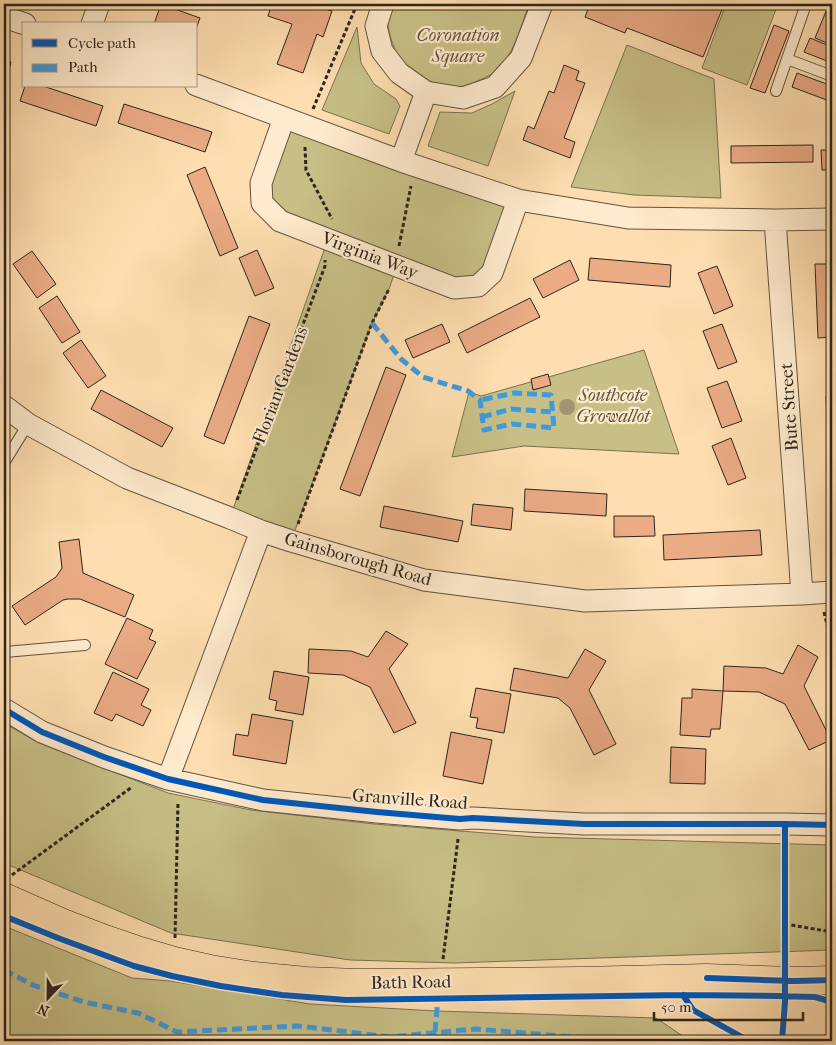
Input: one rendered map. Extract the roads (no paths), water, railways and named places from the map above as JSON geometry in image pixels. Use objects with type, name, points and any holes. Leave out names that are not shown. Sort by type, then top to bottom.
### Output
[{"type":"main road","name":"Bath Road","points":[[7,887],[63,923],[140,951],[210,969],[306,982],[581,981],[707,978],[794,981],[832,980]]},
{"type":"street","points":[[93,22],[99,4]]},
{"type":"street","points":[[382,4],[376,26],[382,51],[399,73],[426,92],[463,98],[495,87],[522,58],[542,4]]},
{"type":"street","points":[[4,17],[22,23]]},
{"type":"street","points":[[198,86],[409,163],[518,200],[628,218],[832,219]]},
{"type":"street","points":[[409,163],[426,92]]},
{"type":"street","name":"Virginia Way","points":[[284,118],[261,184],[262,203],[280,221],[454,288],[478,286],[492,273],[518,200]]},
{"type":"street","name":"Bute Street","points":[[775,220],[818,593]]},
{"type":"street","name":"Gainsborough Road","points":[[4,406],[28,424],[127,478],[261,531],[424,580],[585,601],[818,593]]},
{"type":"street","points":[[168,779],[261,531]]},
{"type":"street","name":"Granville Road","points":[[4,709],[42,732],[104,757],[168,779],[263,800],[460,819],[473,818],[584,824],[829,825]]},
{"type":"lane","points":[[776,91],[806,4]]},
{"type":"lane","points":[[787,59],[832,76]]},
{"type":"lane","points":[[4,463],[28,424]]},
{"type":"lane","points":[[4,653],[85,645]]},
{"type":"park label","name":"Coronation Square","points":[[458,45]]},
{"type":"park label","name":"Southcote Growallot","points":[[613,405]]}]
